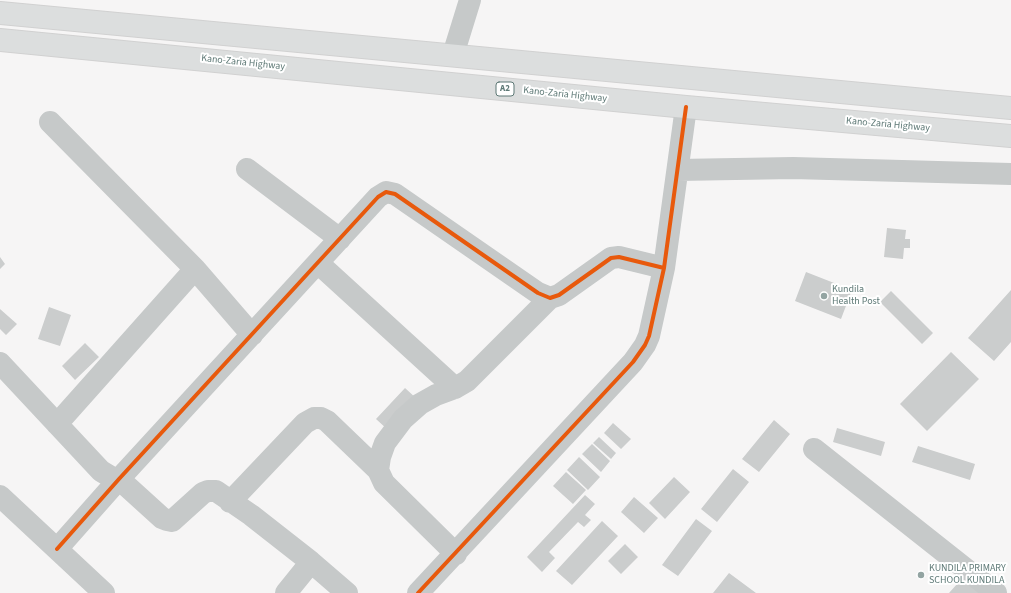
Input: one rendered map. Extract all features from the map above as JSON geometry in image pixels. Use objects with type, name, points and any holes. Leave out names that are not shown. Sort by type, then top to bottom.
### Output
[{"type":"highway","points":[[0,13],[1011,108]]},
{"type":"highway","name":"Kano-Zaria Highway","points":[[0,40],[686,107],[1011,136]]},
{"type":"street","points":[[453,55],[470,0]]},
{"type":"street","points":[[430,589],[456,554],[637,356],[645,345],[649,336],[664,268],[686,107]]},
{"type":"street","points":[[50,122],[195,269],[252,335]]},
{"type":"street","points":[[678,170],[793,168],[1011,174]]},
{"type":"street","points":[[247,169],[340,239]]},
{"type":"street","points":[[57,549],[119,479],[378,197],[386,192],[395,194],[538,293],[550,298]]},
{"type":"street","points":[[378,470],[380,457],[385,443],[403,419],[420,404],[430,398],[467,382],[550,298],[559,295],[611,258],[619,257],[664,268]]},
{"type":"street","points":[[318,263],[455,388]]},
{"type":"street","points":[[57,424],[195,269]]},
{"type":"street","points":[[0,363],[101,471],[111,477],[119,479],[162,518],[172,521],[203,493],[208,491],[216,491],[251,515],[311,562],[347,593]]},
{"type":"street","points":[[230,502],[305,423],[314,418],[321,418],[378,470],[384,483],[456,554]]},
{"type":"street","points":[[814,449],[996,593]]},
{"type":"street","points":[[0,496],[57,549],[96,590]]},
{"type":"street","points":[[286,593],[311,562]]},
{"type":"building","points":[[887,228],[906,230],[905,239],[910,239],[910,248],[904,248],[903,259],[884,257]]},
{"type":"building","points":[[0,257],[5,264],[0,269]]},
{"type":"building","name":"Kundila Health Post","points":[[806,272],[852,290],[841,319],[795,301]]},
{"type":"building","points":[[1011,290],[1011,342],[994,361],[968,338]]},
{"type":"building","points":[[891,291],[933,333],[922,344],[880,302]]},
{"type":"building","points":[[49,307],[71,315],[60,346],[38,339]]},
{"type":"building","points":[[0,309],[17,324],[6,335],[0,329]]},
{"type":"building","points":[[85,343],[99,357],[75,380],[62,366]]},
{"type":"building","points":[[951,352],[979,379],[927,431],[900,404]]},
{"type":"building","points":[[405,388],[417,399],[388,430],[376,419]]},
{"type":"building","points":[[774,420],[790,434],[759,472],[742,459]]},
{"type":"building","points":[[613,423],[631,439],[621,449],[604,433]]},
{"type":"building","points":[[837,428],[885,442],[881,456],[833,442]]},
{"type":"building","points":[[599,437],[616,453],[611,459],[593,443]]},
{"type":"building","points":[[592,444],[610,461],[601,472],[582,454]]},
{"type":"building","points":[[918,446],[975,464],[970,480],[912,462]]},
{"type":"building","points":[[579,457],[600,477],[588,490],[567,470]]},
{"type":"building","points":[[733,469],[749,482],[717,522],[701,509]]},
{"type":"building","points":[[566,472],[586,490],[573,504],[553,486]]},
{"type":"building","points":[[674,477],[690,492],[665,519],[649,503]]},
{"type":"building","points":[[585,495],[595,504],[585,515],[591,520],[584,527],[578,522],[549,552],[555,558],[542,572],[527,557]]},
{"type":"building","points":[[634,497],[658,518],[644,533],[621,512]]},
{"type":"building","points":[[696,519],[712,531],[678,576],[662,565]]},
{"type":"building","points":[[602,521],[618,536],[572,585],[556,571]]},
{"type":"building","points":[[625,544],[638,557],[621,574],[608,561]]},
{"type":"building","points":[[729,573],[756,593],[713,593]]},
{"type":"building","points":[[966,574],[984,593],[949,593]]},
{"type":"cycle path","points":[[418,593],[633,362],[645,345],[649,336],[664,268],[686,107]]},
{"type":"cycle path","points":[[57,549],[119,479],[378,197],[386,192],[395,194],[538,293],[550,298],[559,295],[611,258],[619,257],[664,268]]},
{"type":"place","name":"Kundila Health Post","points":[[824,296]]},
{"type":"place","name":"KUNDILA PRIMARY SCHOOL KUNDILA","points":[[921,575]]}]
